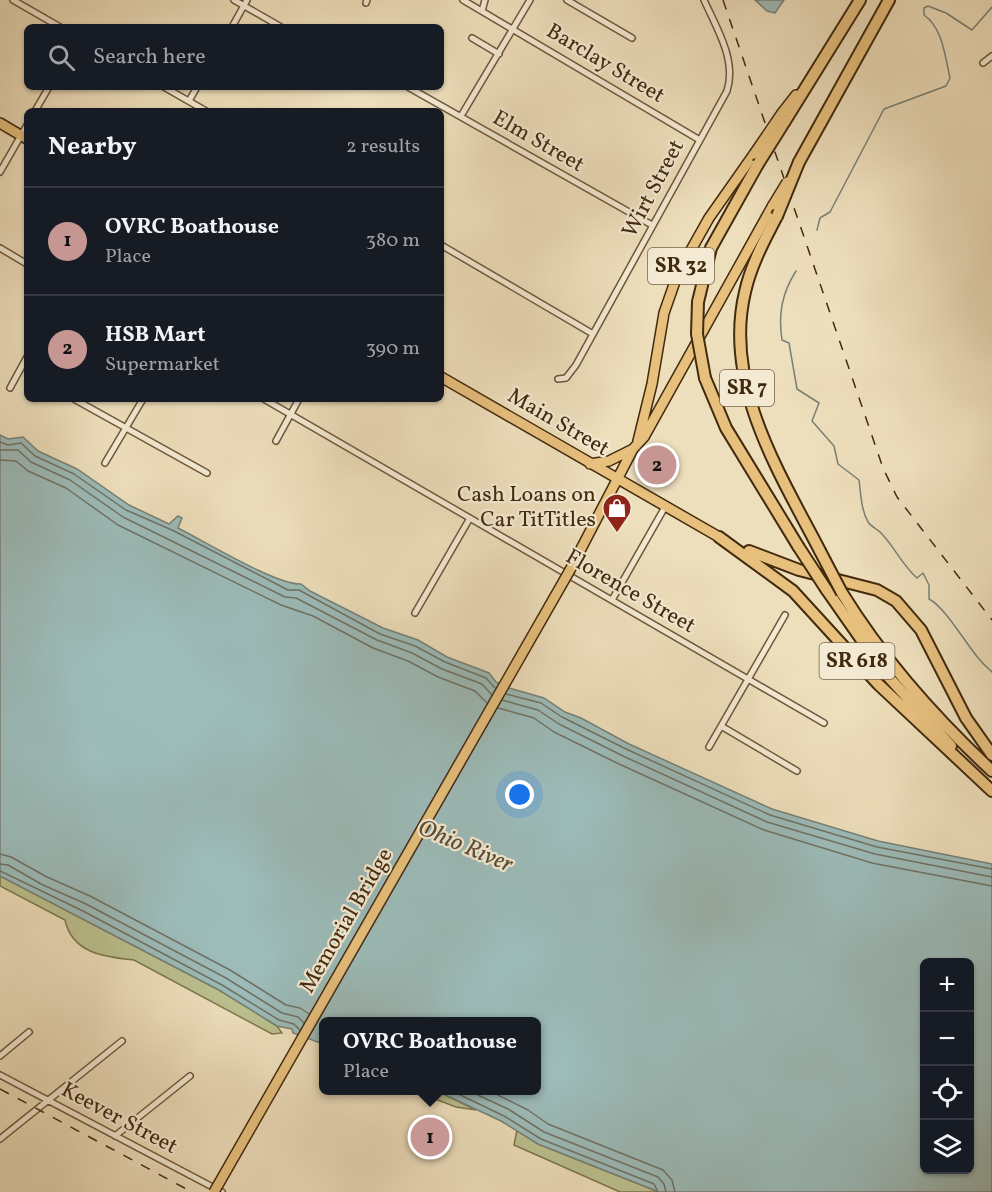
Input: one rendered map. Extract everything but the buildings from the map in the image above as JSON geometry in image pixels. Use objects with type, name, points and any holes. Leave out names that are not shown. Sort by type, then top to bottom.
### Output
[{"type":"highway","name":"SR 7","points":[[860,0],[756,159],[711,248],[698,302],[697,334],[705,378],[726,428],[826,589],[893,684],[949,744],[992,784]]},
{"type":"highway","name":"SR 7","points":[[889,0],[799,162],[775,211],[747,285],[740,326],[741,360],[754,417],[842,593],[898,675],[992,771]]},
{"type":"highway","name":"SR 618","points":[[719,537],[777,563],[877,590],[896,601],[917,624],[960,708],[992,755]]},
{"type":"highway","name":"SR 618","points":[[719,537],[793,591],[892,698],[992,791]]},
{"type":"main road","points":[[0,123],[24,137]]},
{"type":"main road","name":"SR 32","points":[[618,480],[636,445],[651,390],[664,313],[678,273],[709,218],[756,159]]},
{"type":"main road","name":"SR 32","points":[[590,464],[609,461],[636,445],[644,437],[775,211]]},
{"type":"main road","name":"Main Street","points":[[444,379],[719,537]]},
{"type":"main road","name":"Memorial Bridge","points":[[214,1192],[570,570],[618,480]]},
{"type":"street","points":[[13,0],[55,24]]},
{"type":"street","points":[[234,0],[245,3],[276,24]]},
{"type":"street","name":"Barclay Street","points":[[463,0],[698,139]]},
{"type":"street","points":[[482,11],[485,0]]},
{"type":"street","points":[[461,116],[530,0]]},
{"type":"street","points":[[567,0],[632,38]]},
{"type":"street","name":"Wirt Street","points":[[558,379],[564,380],[569,375],[698,139],[728,91],[731,76],[727,55],[704,0]]},
{"type":"street","points":[[234,24],[245,3]]},
{"type":"street","points":[[472,38],[499,54]]},
{"type":"street","points":[[983,63],[992,56]]},
{"type":"street","points":[[37,108],[47,90]]},
{"type":"street","points":[[169,90],[201,108]]},
{"type":"street","points":[[189,101],[195,90]]},
{"type":"street","name":"Elm Street","points":[[413,90],[652,225]]},
{"type":"street","points":[[0,172],[24,137]]},
{"type":"street","points":[[444,247],[593,334]]},
{"type":"street","points":[[0,248],[24,262]]},
{"type":"street","points":[[10,388],[24,362]]},
{"type":"street","points":[[79,402],[207,473]]},
{"type":"street","points":[[105,463],[140,402]]},
{"type":"street","name":"Florence Street","points":[[269,402],[824,723]]},
{"type":"street","points":[[276,441],[297,402]]},
{"type":"street","points":[[612,600],[665,507]]},
{"type":"street","points":[[415,613],[470,519]]},
{"type":"street","points":[[709,747],[785,615]]},
{"type":"street","points":[[721,726],[797,771]]},
{"type":"street","points":[[0,1056],[29,1032]]},
{"type":"street","points":[[0,1139],[122,1041]]},
{"type":"street","name":"Keever Street","points":[[0,1075],[222,1192]]},
{"type":"street","points":[[115,1136],[190,1076]]},
{"type":"green space","points":[[0,876],[219,990],[277,1026],[282,1033],[272,1034],[134,960],[101,955],[82,946],[69,931],[65,920],[0,886]]},
{"type":"green space","points":[[424,1095],[445,1095],[476,1110],[456,1107]]},
{"type":"green space","points":[[517,1130],[538,1144],[659,1192],[620,1192],[514,1145]]},
{"type":"water","points":[[755,0],[784,0],[775,13],[767,11]]},
{"type":"water","name":"Ohio River","points":[[0,435],[8,439],[23,437],[38,451],[77,469],[129,505],[169,524],[178,516],[182,518],[178,528],[258,570],[275,578],[301,584],[310,591],[383,628],[418,640],[447,657],[489,673],[496,682],[544,698],[565,712],[629,744],[772,809],[878,841],[992,864],[992,1192],[659,1192],[538,1144],[501,1121],[446,1095],[541,1095],[541,1017],[319,1017],[319,1043],[293,1033],[292,1029],[277,1026],[219,990],[0,876]]},
{"type":"waterway","points":[[817,230],[820,218],[830,212],[884,109],[946,86],[950,78],[939,35],[924,15],[924,8],[928,6],[946,13],[972,30],[992,7]]},
{"type":"waterway","points":[[796,271],[784,296],[781,313],[782,340],[789,343],[797,389],[819,403],[812,421],[834,446],[838,464],[859,480],[868,522],[882,534],[917,578],[923,573],[929,585],[929,599],[942,610],[979,659],[992,672]]},
{"type":"railway","points":[[723,0],[883,468],[897,497],[992,620]]},
{"type":"railway","points":[[0,1089],[192,1192]]},
{"type":"place","name":"HSB Mart","points":[[657,465]]},
{"type":"place","name":"Cash Loans on Car TitTitles","points":[[617,534]]},
{"type":"place","name":"OVRC Boathouse","points":[[430,1137]]}]
